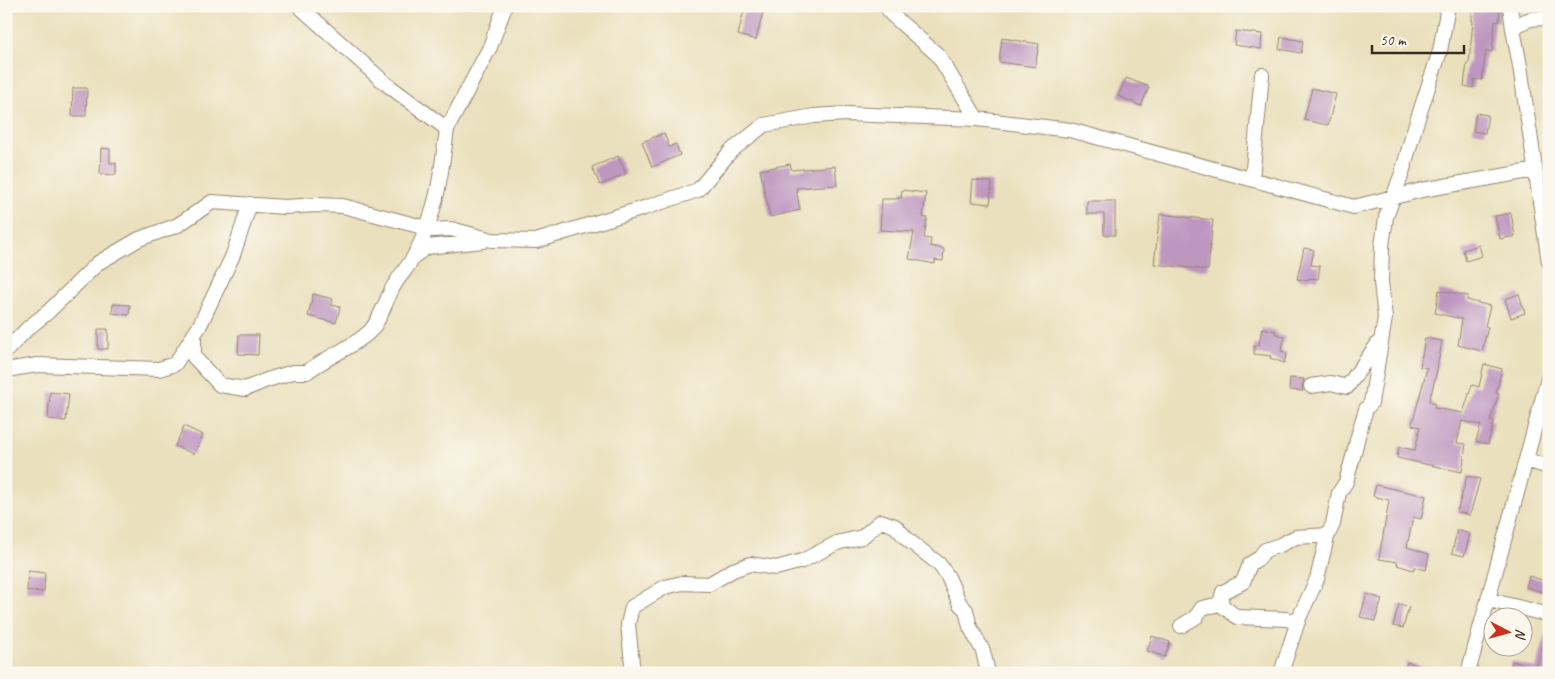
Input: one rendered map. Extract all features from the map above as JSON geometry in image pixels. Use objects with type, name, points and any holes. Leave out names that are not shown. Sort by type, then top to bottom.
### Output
[{"type":"street","points":[[299,6],[385,84],[447,129]]},
{"type":"street","points":[[194,335],[194,358],[220,385],[244,389],[293,372],[308,372],[319,363],[339,353],[370,332],[393,287],[431,229],[440,187],[447,129],[490,47],[505,6]]},
{"type":"street","points":[[886,6],[892,15],[938,55],[977,118]]},
{"type":"street","points":[[1281,673],[1298,622],[1317,579],[1328,535],[1333,524],[1339,492],[1346,482],[1361,424],[1366,409],[1371,403],[1385,318],[1381,282],[1382,246],[1386,217],[1402,173],[1414,127],[1440,51],[1448,6]]},
{"type":"street","points":[[1510,6],[1549,262]]},
{"type":"street","points":[[1512,29],[1523,21],[1540,18],[1549,19]]},
{"type":"street","points":[[1252,179],[1262,75]]},
{"type":"street","points":[[414,256],[427,247],[492,240],[536,241],[698,190],[731,151],[764,125],[814,116],[846,114],[977,118],[1070,130],[1354,207],[1422,190],[1535,170]]},
{"type":"street","points":[[6,351],[98,263],[139,239],[178,225],[212,202],[285,207],[344,206],[431,229],[451,229],[492,240]]},
{"type":"street","points":[[6,370],[37,365],[158,369],[175,364],[194,335],[233,255],[250,204]]},
{"type":"street","points":[[1311,386],[1331,384],[1347,386],[1381,340]]},
{"type":"street","points":[[1468,673],[1549,375]]},
{"type":"street","points":[[1526,460],[1549,466]]},
{"type":"street","points":[[633,673],[628,624],[632,607],[640,602],[665,588],[682,583],[709,584],[733,570],[750,564],[776,568],[802,561],[837,543],[862,537],[881,521],[895,526],[908,540],[939,564],[948,577],[960,604],[966,610],[970,627],[983,651],[988,673]]},
{"type":"street","points":[[1220,604],[1223,592],[1243,582],[1250,564],[1259,558],[1265,550],[1296,537],[1328,535]]},
{"type":"street","points":[[1489,600],[1549,614]]},
{"type":"street","points":[[1181,626],[1196,617],[1202,608],[1220,604],[1237,617],[1286,619],[1298,622]]},
{"type":"building","points":[[745,6],[764,8],[756,40],[738,35]]},
{"type":"building","points":[[1472,6],[1500,6],[1499,22],[1495,21],[1492,52],[1486,51],[1482,80],[1474,79],[1473,88],[1464,86],[1467,63],[1469,63],[1473,21]]},
{"type":"building","points":[[1236,31],[1262,34],[1261,49],[1234,45]]},
{"type":"building","points":[[1281,37],[1303,41],[1301,53],[1279,49]]},
{"type":"building","points":[[1002,38],[1039,44],[1035,67],[999,62]]},
{"type":"building","points":[[1126,78],[1149,87],[1141,106],[1118,96]]},
{"type":"building","points":[[73,88],[87,88],[86,116],[72,116]]},
{"type":"building","points":[[1312,88],[1336,94],[1328,125],[1304,120]]},
{"type":"building","points":[[1476,113],[1488,115],[1485,133],[1473,131]]},
{"type":"building","points":[[664,133],[669,147],[676,144],[680,155],[652,167],[642,142]]},
{"type":"building","points":[[101,148],[110,149],[110,163],[116,163],[116,175],[100,174]]},
{"type":"building","points":[[618,156],[626,174],[600,185],[592,167]]},
{"type":"building","points":[[790,164],[792,170],[835,166],[837,185],[796,188],[800,210],[770,217],[760,170]]},
{"type":"building","points":[[973,180],[992,182],[990,204],[971,202]]},
{"type":"building","points":[[902,190],[926,193],[923,217],[927,218],[924,238],[931,239],[930,246],[944,249],[943,261],[935,260],[935,264],[909,259],[914,232],[880,230],[882,199],[901,198]]},
{"type":"building","points":[[1087,201],[1115,201],[1115,235],[1104,235],[1104,214],[1087,214]]},
{"type":"building","points":[[1511,213],[1515,236],[1500,239],[1495,216]]},
{"type":"building","points":[[1160,214],[1213,220],[1208,270],[1154,264]]},
{"type":"building","points":[[1479,245],[1482,256],[1466,261],[1463,250]]},
{"type":"building","points":[[1304,248],[1314,250],[1311,265],[1320,266],[1318,279],[1309,278],[1308,281],[1297,279]]},
{"type":"building","points":[[1439,290],[1468,296],[1467,300],[1490,306],[1485,326],[1488,327],[1482,351],[1458,345],[1462,319],[1435,313]]},
{"type":"building","points":[[313,294],[333,299],[331,305],[340,307],[336,323],[308,316]]},
{"type":"building","points":[[1519,294],[1525,313],[1511,318],[1505,299]]},
{"type":"building","points":[[113,304],[130,305],[129,315],[112,313]]},
{"type":"building","points":[[1262,328],[1276,331],[1275,333],[1285,337],[1281,351],[1287,353],[1284,363],[1270,358],[1271,356],[1254,354],[1254,345],[1259,345]]},
{"type":"building","points":[[98,329],[108,329],[108,349],[98,349]]},
{"type":"building","points":[[239,335],[259,335],[258,355],[238,354]]},
{"type":"building","points":[[1425,338],[1442,341],[1429,402],[1435,404],[1434,408],[1463,413],[1472,385],[1479,387],[1484,364],[1502,369],[1496,393],[1499,394],[1490,421],[1494,422],[1488,444],[1476,441],[1481,425],[1462,421],[1457,443],[1466,444],[1462,472],[1397,458],[1399,447],[1415,450],[1420,427],[1412,425],[1427,368],[1420,367]]},
{"type":"building","points":[[1290,378],[1304,379],[1303,391],[1289,390]]},
{"type":"building","points":[[50,392],[69,394],[66,421],[48,419]]},
{"type":"building","points":[[184,426],[203,435],[194,454],[175,446]]},
{"type":"building","points":[[1467,476],[1480,479],[1470,515],[1457,512]]},
{"type":"building","points":[[1376,485],[1426,496],[1421,519],[1413,517],[1407,547],[1429,554],[1426,570],[1414,567],[1413,570],[1397,565],[1398,562],[1379,559],[1389,500],[1373,496]]},
{"type":"building","points":[[1457,530],[1470,534],[1464,556],[1452,553]]},
{"type":"building","points":[[28,571],[45,573],[44,592],[27,591]]},
{"type":"building","points":[[1529,576],[1549,582],[1549,594],[1526,587]]},
{"type":"building","points":[[1367,594],[1382,599],[1375,621],[1360,617]]},
{"type":"building","points":[[1399,604],[1409,607],[1403,628],[1393,626]]},
{"type":"building","points":[[1546,634],[1549,634],[1549,673],[1509,673],[1512,661],[1536,668]]},
{"type":"building","points":[[1152,636],[1170,642],[1165,657],[1147,651]]},
{"type":"building","points":[[1407,662],[1434,670],[1434,673],[1404,673]]}]
